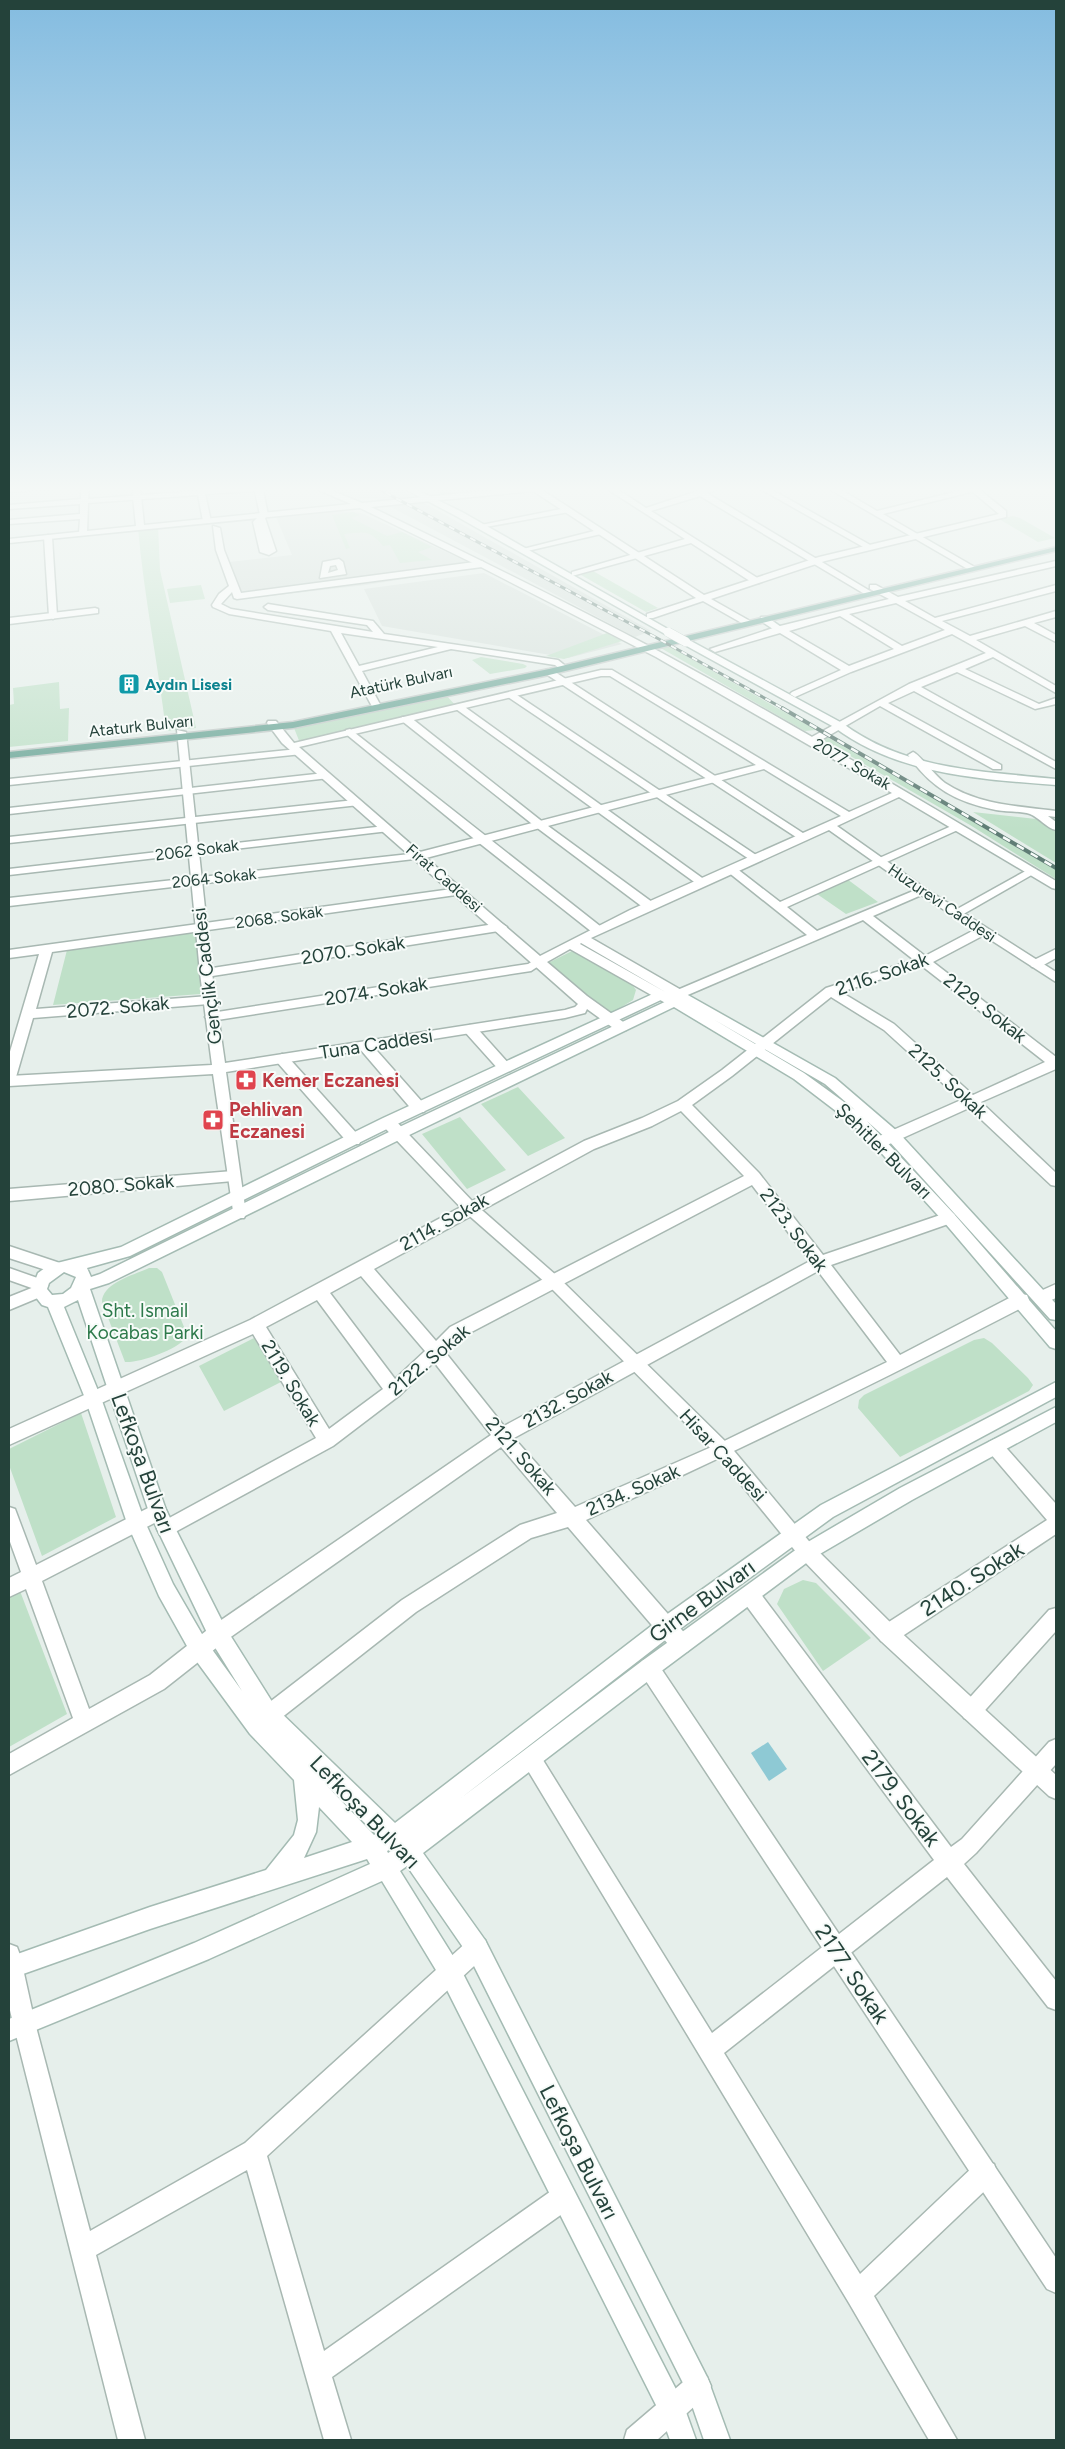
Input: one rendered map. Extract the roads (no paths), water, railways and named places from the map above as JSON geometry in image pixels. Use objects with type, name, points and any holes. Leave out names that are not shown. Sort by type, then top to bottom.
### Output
[{"type":"main road","points":[[640,646],[667,637],[686,637],[738,622],[828,601]]},
{"type":"main road","points":[[738,622],[764,618],[831,601]]},
{"type":"main road","name":"Atatürk Bulvarı","points":[[375,705],[640,646]]},
{"type":"main road","name":"Atatürk Bulvarı","points":[[274,725],[548,672],[561,665]]},
{"type":"main road","name":"Ataturk Bulvarı","points":[[9,754],[274,725]]},
{"type":"main road","points":[[9,749],[181,734]]},
{"type":"street","points":[[52,601],[53,616]]},
{"type":"street","points":[[218,601],[216,605],[229,611],[561,665]]},
{"type":"street","points":[[243,601],[245,604],[370,623],[380,635]]},
{"type":"street","name":"2077. Sokak","points":[[554,601],[640,646],[812,741],[1056,886]]},
{"type":"street","points":[[602,601],[785,702],[813,711]]},
{"type":"street","points":[[624,601],[838,725],[848,734],[892,757],[997,767],[1056,775]]},
{"type":"street","points":[[650,616],[697,601]]},
{"type":"street","points":[[705,601],[706,605],[738,622]]},
{"type":"street","points":[[715,649],[779,629],[897,601]]},
{"type":"street","points":[[898,601],[951,631],[971,639],[1056,690]]},
{"type":"street","points":[[932,621],[1006,601]]},
{"type":"street","points":[[9,621],[95,611]]},
{"type":"street","points":[[841,613],[902,650]]},
{"type":"street","points":[[971,639],[1056,614]]},
{"type":"street","points":[[764,618],[848,670]]},
{"type":"street","points":[[1027,623],[1056,639]]},
{"type":"street","points":[[334,629],[375,705]]},
{"type":"street","points":[[795,694],[848,670],[951,631]]},
{"type":"street","points":[[686,637],[715,649],[795,694],[813,711]]},
{"type":"street","points":[[356,670],[453,646]]},
{"type":"street","points":[[812,741],[912,686],[995,654]]},
{"type":"street","points":[[957,670],[1038,707],[1056,701]]},
{"type":"street","points":[[548,672],[803,837]]},
{"type":"street","points":[[9,782],[186,764],[295,749],[350,732],[600,673],[612,673],[848,816]]},
{"type":"street","points":[[912,686],[1056,766]]},
{"type":"street","points":[[511,695],[756,859]]},
{"type":"street","points":[[880,702],[997,767]]},
{"type":"street","points":[[459,707],[701,882]]},
{"type":"street","points":[[406,719],[540,825],[648,905]]},
{"type":"street","name":"Fırat Caddesi","points":[[274,725],[295,749],[355,803],[419,856],[582,999],[617,1023]]},
{"type":"street","points":[[350,732],[482,840],[596,929]]},
{"type":"street","name":"Gençlik Caddesi","points":[[181,734],[186,764],[186,792],[211,1017],[237,1207]]},
{"type":"street","points":[[915,759],[1056,782]]},
{"type":"street","points":[[915,759],[930,778],[966,799],[1056,814]]},
{"type":"street","name":"2064 Sokak","points":[[9,902],[419,856],[764,766]]},
{"type":"street","points":[[9,811],[325,776]]},
{"type":"street","name":"2074. Sokak","points":[[211,1017],[531,967],[596,929],[732,870],[900,793]]},
{"type":"street","points":[[9,840],[355,803]]},
{"type":"street","points":[[1033,811],[1056,826]]},
{"type":"street","name":"Huzurevi Caddesi","points":[[829,825],[922,891],[1056,978]]},
{"type":"street","points":[[778,907],[881,862],[956,826]]},
{"type":"street","name":"2062 Sokak","points":[[9,872],[385,828]]},
{"type":"street","points":[[732,870],[814,935]]},
{"type":"street","points":[[956,913],[1031,871]]},
{"type":"street","points":[[44,1292],[47,1273],[125,1252],[237,1207],[393,1128],[671,997],[922,891]]},
{"type":"street","name":"2068. Sokak","points":[[9,954],[459,892]]},
{"type":"street","name":"2129. Sokak","points":[[865,916],[926,961],[1056,1064]]},
{"type":"street","name":"2070. Sokak","points":[[206,973],[501,927]]},
{"type":"street","name":"2116. Sokak","points":[[759,1048],[830,991],[926,961],[982,931]]},
{"type":"street","name":"Şehitler Bulvarı","points":[[575,941],[759,1048],[830,1081],[1056,1314]]},
{"type":"street","name":"Şehitler Bulvarı","points":[[575,941],[671,997]]},
{"type":"street","points":[[9,1077],[47,949]]},
{"type":"street","points":[[1036,964],[1056,953]]},
{"type":"street","name":"2125. Sokak","points":[[830,991],[889,1027],[923,1056],[1056,1181]]},
{"type":"street","name":"Tuna Caddesi","points":[[9,1081],[218,1068],[282,1059],[565,1014],[580,1010],[584,1004],[582,999]]},
{"type":"street","name":"2072. Sokak","points":[[28,1014],[209,1000]]},
{"type":"street","points":[[9,1274],[44,1292],[69,1299],[83,1287],[104,1279],[237,1207],[354,1140],[393,1128],[419,1108],[505,1068],[617,1023]]},
{"type":"street","points":[[470,1029],[505,1068]]},
{"type":"street","points":[[365,1046],[419,1108]]},
{"type":"street","name":"2114. Sokak","points":[[9,1437],[256,1325],[590,1144],[647,1122],[683,1104],[759,1048]]},
{"type":"street","points":[[282,1059],[354,1140]]},
{"type":"street","points":[[887,1139],[1056,1064]]},
{"type":"street","name":"2123. Sokak","points":[[683,1104],[754,1177],[818,1263],[898,1364]]},
{"type":"street","name":"Hisar Caddesi","points":[[393,1128],[470,1208],[552,1280],[722,1450],[808,1552],[888,1634],[1056,1789]]},
{"type":"street","name":"Şehitler Bulvarı","points":[[887,1139],[949,1218],[1056,1342]]},
{"type":"street","name":"2080. Sokak","points":[[9,1194],[233,1176]]},
{"type":"street","name":"2122. Sokak","points":[[9,1588],[136,1522],[162,1521],[327,1441],[394,1390],[456,1332],[552,1280],[754,1177]]},
{"type":"street","name":"2132. Sokak","points":[[9,1765],[157,1682],[218,1634],[503,1436],[818,1263],[949,1218]]},
{"type":"street","points":[[9,1252],[83,1273],[83,1287]]},
{"type":"street","name":"2121. Sokak","points":[[363,1267],[435,1351],[503,1436],[681,1644]]},
{"type":"street","name":"Lefkoşa Bulvarı","points":[[83,1287],[162,1521],[218,1634],[269,1715],[410,1852],[477,1948],[698,2386],[717,2440]]},
{"type":"street","points":[[1042,1298],[1056,1290]]},
{"type":"street","points":[[9,1304],[44,1292]]},
{"type":"street","name":"Lefkoşa Bulvarı","points":[[44,1292],[93,1398],[136,1522],[166,1590],[199,1648],[257,1727],[371,1847],[450,1972],[674,2410],[683,2440]]},
{"type":"street","points":[[320,1292],[394,1390]]},
{"type":"street","name":"2134. Sokak","points":[[269,1715],[426,1596],[526,1531],[573,1517],[722,1450],[898,1364],[1021,1300]]},
{"type":"street","name":"2119. Sokak","points":[[256,1325],[327,1441]]},
{"type":"street","name":"Girne Bulvarı","points":[[10,1963],[371,1847],[395,1836],[666,1626],[826,1511],[1056,1389]]},
{"type":"street","name":"Girne Bulvarı","points":[[16,2026],[201,1951],[386,1868],[410,1852],[681,1644],[808,1552],[906,1494],[1056,1414]]},
{"type":"street","points":[[995,1447],[1056,1517]]},
{"type":"street","points":[[9,1514],[84,1722]]},
{"type":"street","name":"2140. Sokak","points":[[888,1634],[1056,1524]]},
{"type":"street","name":"2179. Sokak","points":[[750,1595],[949,1862],[1056,1998]]},
{"type":"street","points":[[971,1711],[1056,1617]]},
{"type":"street","name":"2177. Sokak","points":[[649,1668],[1056,2280]]},
{"type":"street","points":[[709,2050],[837,1952],[969,1846],[1056,1748]]},
{"type":"street","points":[[532,1759],[858,2294],[944,2440]]},
{"type":"street","points":[[272,1879],[300,1846],[307,1828],[310,1805],[302,1774]]},
{"type":"street","points":[[81,2250],[254,2152],[477,1948]]},
{"type":"street","points":[[10,1963],[16,2026],[81,2250],[131,2440]]},
{"type":"street","points":[[254,2152],[337,2440]]},
{"type":"street","points":[[858,2294],[985,2173]]},
{"type":"street","points":[[316,2372],[564,2198]]},
{"type":"street","points":[[637,2440],[674,2410],[698,2386]]},
{"type":"water","points":[[768,1742],[787,1769],[769,1781],[751,1753]]},
{"type":"railway","points":[[588,601],[784,709]]},
{"type":"railway","points":[[782,708],[1056,868]]},
{"type":"place","name":"Aydın Lisesi","points":[[129,684]]},
{"type":"place","name":"Kemer Eczanesi","points":[[246,1080]]},
{"type":"place","name":"Pehlivan Eczanesi","points":[[213,1120]]},
{"type":"park label","name":"Sht. Ismail Kocabas Parki","points":[[145,1321]]}]
